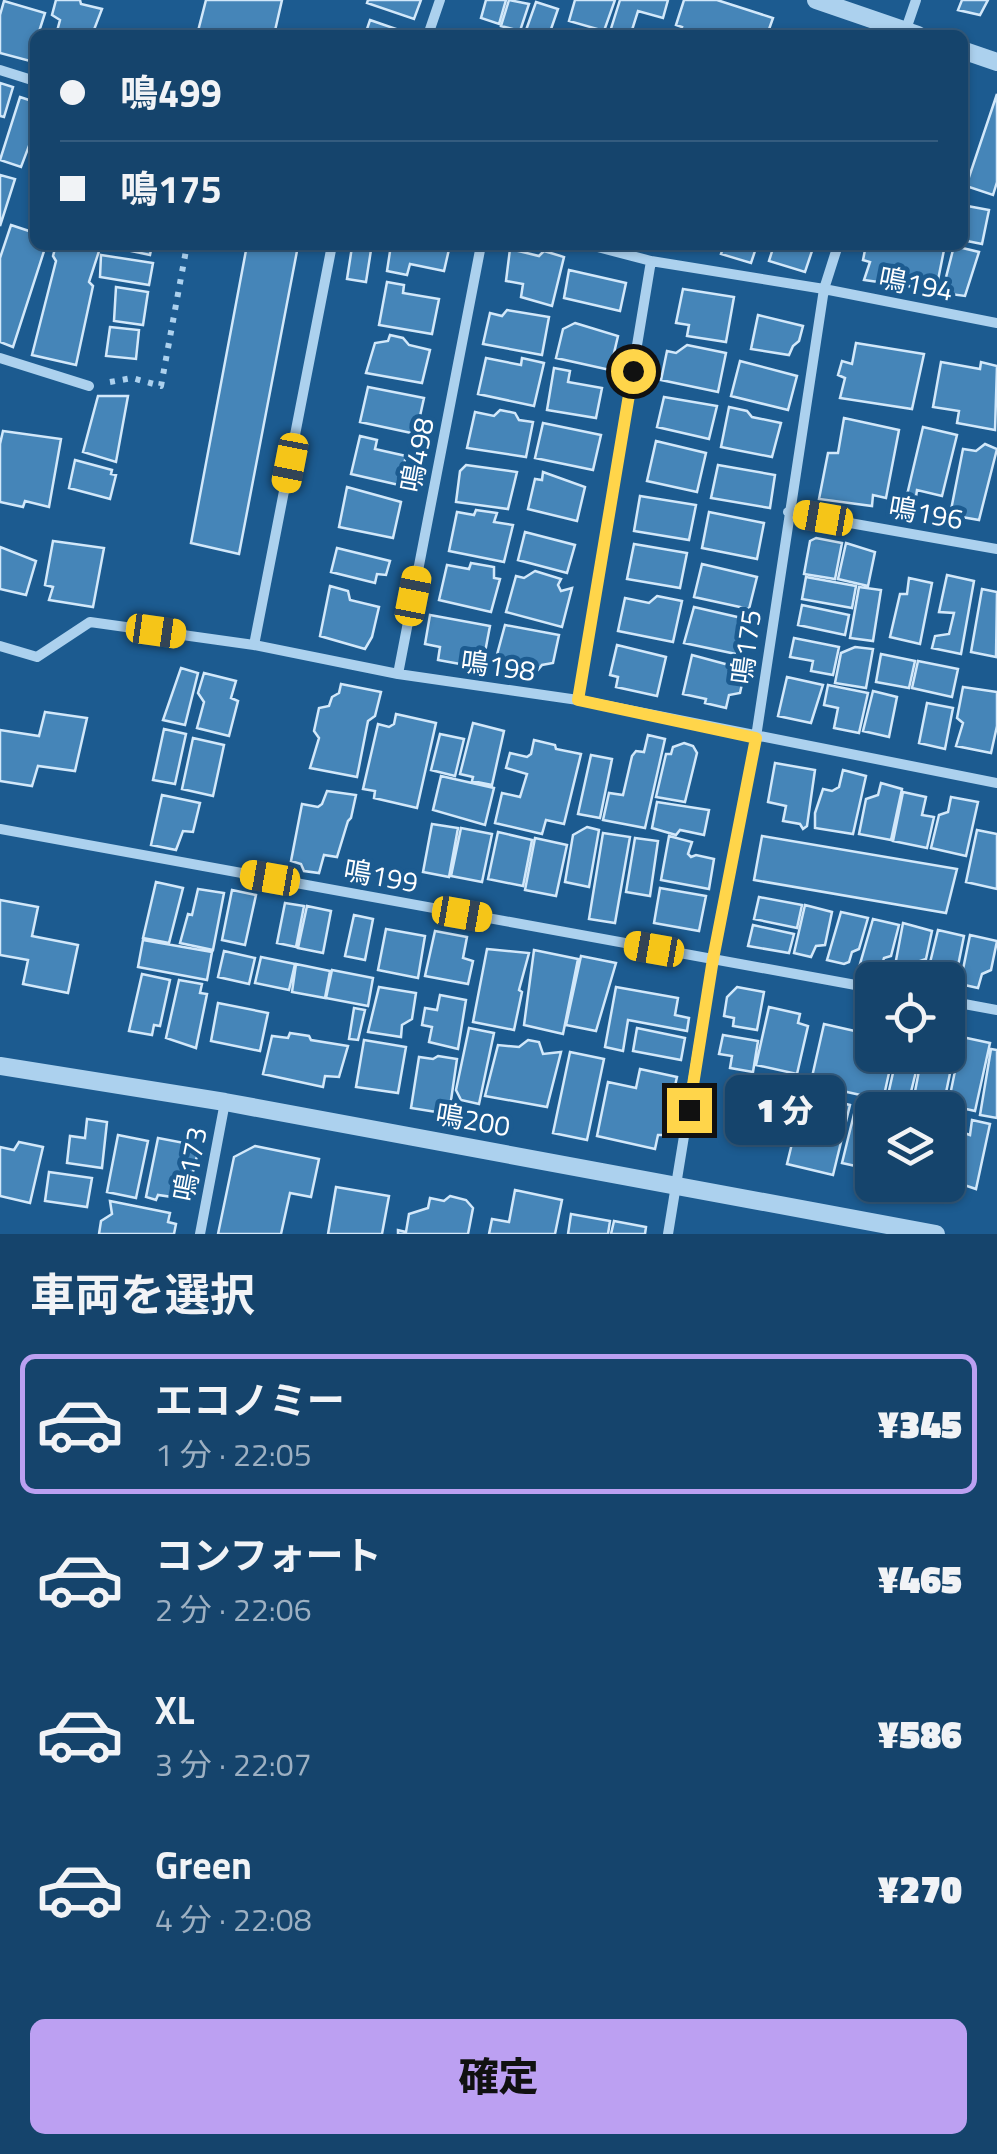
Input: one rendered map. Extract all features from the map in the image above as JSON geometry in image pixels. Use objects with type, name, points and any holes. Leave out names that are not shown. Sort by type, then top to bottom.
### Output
[{"type":"street","points":[[430,30],[440,0]]},
{"type":"street","points":[[816,0],[898,30]]},
{"type":"street","points":[[910,30],[916,0]]},
{"type":"street","points":[[968,52],[997,62]]},
{"type":"street","points":[[0,70],[30,79]]},
{"type":"street","points":[[254,645],[331,250]]},
{"type":"street","name":"鳴498","points":[[398,674],[480,250]]},
{"type":"street","name":"鳴194","points":[[609,250],[651,261],[997,323]]},
{"type":"street","name":"鳴175","points":[[668,1234],[713,959],[756,738],[824,289],[836,250]]},
{"type":"street","points":[[578,700],[651,261]]},
{"type":"street","points":[[0,358],[89,386]]},
{"type":"street","name":"鳴196","points":[[788,512],[997,549]]},
{"type":"street","name":"鳴198","points":[[0,646],[37,657],[90,622],[254,645],[398,674],[578,700],[997,783]]},
{"type":"street","name":"鳴199","points":[[0,829],[855,985]]},
{"type":"street","points":[[965,1004],[997,1010]]},
{"type":"street","name":"鳴200","points":[[0,1066],[226,1102],[936,1234]]},
{"type":"street","name":"鳴173","points":[[200,1234],[226,1102]]},
{"type":"path","points":[[89,386],[132,378],[161,386],[187,250]]},
{"type":"building","points":[[56,0],[80,0],[81,4],[102,9],[94,30],[57,30],[60,20],[52,15]]},
{"type":"building","points":[[206,0],[282,0],[275,30],[198,30]]},
{"type":"building","points":[[421,0],[414,19],[367,3]]},
{"type":"building","points":[[486,0],[506,0],[499,24],[481,18]]},
{"type":"building","points":[[509,0],[529,4],[520,30],[501,26]]},
{"type":"building","points":[[575,0],[615,0],[604,30],[569,21]]},
{"type":"building","points":[[620,0],[668,0],[663,18],[638,11],[632,30],[611,30]]},
{"type":"building","points":[[684,0],[717,0],[773,18],[769,30],[681,30],[676,25]]},
{"type":"building","points":[[962,0],[988,0],[980,15],[958,10]]},
{"type":"building","points":[[4,1],[45,13],[40,30],[30,30],[30,61],[0,53]]},
{"type":"building","points":[[536,2],[558,9],[551,30],[526,30]]},
{"type":"building","points":[[370,20],[399,30],[367,30]]},
{"type":"building","points":[[0,83],[13,87],[4,117],[0,116]]},
{"type":"building","points":[[997,94],[997,182],[993,195],[968,187]]},
{"type":"building","points":[[20,97],[30,100],[30,143],[21,167],[0,160]]},
{"type":"building","points":[[0,175],[15,179],[0,226]]},
{"type":"building","points":[[968,206],[989,210],[982,244],[968,241]]},
{"type":"building","points":[[11,225],[30,231],[30,250],[44,250],[13,347],[0,342],[0,258]]},
{"type":"building","points":[[55,250],[99,250],[89,282],[93,286],[76,365],[32,355],[56,261]]},
{"type":"building","points":[[246,250],[297,251],[239,554],[191,543]]},
{"type":"building","points":[[352,250],[371,250],[366,282],[347,279]]},
{"type":"building","points":[[390,250],[449,250],[444,271],[410,264],[407,275],[387,271]]},
{"type":"building","points":[[510,250],[539,256],[544,251],[564,257],[552,306],[521,297],[523,284],[506,281]]},
{"type":"building","points":[[722,250],[755,250],[751,263],[721,254]]},
{"type":"building","points":[[772,250],[812,250],[805,272],[769,261]]},
{"type":"building","points":[[865,250],[944,250],[936,290],[864,280],[870,262],[863,260]]},
{"type":"building","points":[[953,250],[979,252],[965,296],[942,293]]},
{"type":"building","points":[[101,255],[153,263],[149,285],[100,277]]},
{"type":"building","points":[[569,270],[626,283],[620,311],[564,298]]},
{"type":"building","points":[[387,282],[404,285],[403,293],[439,299],[432,334],[379,325]]},
{"type":"building","points":[[116,287],[148,292],[143,325],[114,321]]},
{"type":"building","points":[[683,289],[734,297],[726,342],[687,336],[689,325],[676,323]]},
{"type":"building","points":[[507,310],[549,317],[542,355],[483,344],[490,313],[502,316]]},
{"type":"building","points":[[758,315],[803,326],[789,355],[751,349]]},
{"type":"building","points":[[575,323],[618,336],[610,370],[556,358],[563,329]]},
{"type":"building","points":[[110,327],[139,330],[136,359],[106,356]]},
{"type":"building","points":[[390,335],[430,350],[422,383],[366,373],[375,343],[388,341]]},
{"type":"building","points":[[856,343],[924,354],[912,409],[840,398],[845,378],[838,375],[842,361],[852,364]]},
{"type":"building","points":[[687,345],[726,353],[718,392],[661,380],[667,351],[676,353]]},
{"type":"building","points":[[486,358],[521,365],[522,358],[544,363],[534,406],[478,394]]},
{"type":"building","points":[[740,361],[797,376],[788,410],[731,396]]},
{"type":"building","points":[[941,362],[980,369],[981,362],[997,366],[995,430],[957,423],[959,411],[933,407]]},
{"type":"building","points":[[554,368],[570,371],[568,382],[602,388],[596,418],[547,410]]},
{"type":"building","points":[[368,387],[424,398],[416,434],[360,422]]},
{"type":"building","points":[[98,396],[128,396],[116,462],[83,452]]},
{"type":"building","points":[[664,397],[717,406],[709,439],[657,427]]},
{"type":"building","points":[[729,407],[781,423],[772,457],[721,447]]},
{"type":"building","points":[[500,410],[533,422],[526,457],[467,448],[475,412],[494,416]]},
{"type":"building","points":[[844,418],[899,430],[886,498],[873,495],[872,506],[819,499],[828,453],[838,453]]},
{"type":"building","points":[[543,423],[601,435],[593,470],[535,458]]},
{"type":"building","points":[[923,427],[957,435],[942,496],[917,490],[916,497],[907,495]]},
{"type":"building","points":[[3,431],[61,439],[49,507],[25,501],[23,507],[0,502]]},
{"type":"building","points":[[360,436],[377,440],[375,449],[406,456],[399,485],[351,474]]},
{"type":"building","points":[[656,441],[706,453],[697,492],[647,481]]},
{"type":"building","points":[[985,444],[997,449],[979,520],[950,515],[963,449],[976,451]]},
{"type":"building","points":[[75,460],[112,470],[111,474],[116,475],[110,499],[69,488]]},
{"type":"building","points":[[466,465],[517,472],[508,509],[456,502],[460,471]]},
{"type":"building","points":[[718,465],[775,475],[770,508],[711,498]]},
{"type":"building","points":[[543,472],[585,487],[577,521],[528,509],[535,479],[542,480]]},
{"type":"building","points":[[347,487],[401,502],[393,538],[339,527]]},
{"type":"building","points":[[640,496],[696,505],[689,540],[634,531]]},
{"type":"building","points":[[476,510],[497,513],[494,522],[513,525],[504,562],[449,551],[457,512],[474,515]]},
{"type":"building","points":[[709,512],[764,523],[757,559],[702,548]]},
{"type":"building","points":[[525,532],[575,545],[567,573],[518,560]]},
{"type":"building","points":[[816,538],[842,543],[835,579],[804,574],[810,541]]},
{"type":"building","points":[[53,541],[104,548],[93,607],[49,600],[53,587],[45,585]]},
{"type":"building","points":[[846,543],[875,552],[868,586],[838,579]]},
{"type":"building","points":[[634,544],[687,553],[680,588],[627,579]]},
{"type":"building","points":[[0,547],[36,561],[26,595],[0,589]]},
{"type":"building","points":[[337,548],[390,561],[386,575],[377,574],[375,583],[331,572]]},
{"type":"building","points":[[471,563],[494,567],[494,578],[500,579],[491,612],[439,600],[447,565],[469,569]]},
{"type":"building","points":[[702,564],[757,577],[749,609],[694,597]]},
{"type":"building","points":[[535,571],[561,579],[561,591],[572,588],[562,627],[506,612],[516,576],[524,578]]},
{"type":"building","points":[[947,575],[974,581],[961,654],[932,648],[935,636],[949,634],[954,613],[939,612]]},
{"type":"building","points":[[806,577],[856,586],[852,608],[802,599]]},
{"type":"building","points":[[909,578],[932,583],[920,644],[890,637],[900,594],[907,594]]},
{"type":"building","points":[[330,586],[348,591],[350,600],[379,607],[365,649],[320,636]]},
{"type":"building","points":[[859,587],[881,590],[873,641],[850,638]]},
{"type":"building","points":[[982,589],[997,592],[996,657],[971,652]]},
{"type":"building","points":[[657,596],[682,601],[673,642],[618,631],[625,598],[649,603]]},
{"type":"building","points":[[802,605],[849,615],[845,635],[798,625]]},
{"type":"building","points":[[694,607],[746,619],[736,654],[684,643]]},
{"type":"building","points":[[430,615],[490,626],[482,668],[438,660],[440,647],[425,644]]},
{"type":"building","points":[[505,625],[559,635],[553,663],[538,670],[495,662]]},
{"type":"building","points":[[794,638],[839,647],[833,675],[811,671],[813,661],[790,657]]},
{"type":"building","points":[[617,645],[666,657],[657,696],[616,687],[618,677],[610,675]]},
{"type":"building","points":[[855,647],[873,649],[866,688],[835,683],[841,653]]},
{"type":"building","points":[[881,654],[915,661],[909,688],[876,682]]},
{"type":"building","points":[[692,655],[729,665],[729,671],[744,675],[740,693],[729,695],[726,708],[683,694]]},
{"type":"building","points":[[918,661],[958,669],[952,697],[912,688]]},
{"type":"building","points":[[181,668],[198,673],[185,725],[163,720]]},
{"type":"building","points":[[204,673],[236,681],[231,698],[238,701],[229,736],[197,728],[204,702],[198,693]]},
{"type":"building","points":[[787,677],[823,685],[811,723],[778,716]]},
{"type":"building","points":[[341,684],[381,692],[375,716],[368,721],[357,777],[310,768],[319,738],[314,731],[319,708],[329,706]]},
{"type":"building","points":[[828,685],[868,693],[859,733],[834,728],[838,708],[824,705]]},
{"type":"building","points":[[963,687],[997,692],[997,726],[991,753],[956,746],[963,723],[957,718]]},
{"type":"building","points":[[873,691],[897,697],[889,737],[863,731]]},
{"type":"building","points":[[927,703],[953,708],[945,749],[919,743]]},
{"type":"building","points":[[45,712],[87,718],[75,771],[38,766],[32,786],[0,781],[0,730],[39,736]]},
{"type":"building","points":[[396,714],[436,723],[417,808],[374,798],[375,791],[363,789],[378,724],[389,727]]},
{"type":"building","points":[[473,723],[504,731],[492,785],[460,774]]},
{"type":"building","points":[[164,729],[186,734],[175,784],[153,780]]},
{"type":"building","points":[[440,734],[464,739],[455,776],[431,770]]},
{"type":"building","points":[[648,735],[665,739],[645,828],[603,820],[609,793],[623,795],[632,756],[636,751],[644,752]]},
{"type":"building","points":[[193,738],[224,745],[213,796],[182,789]]},
{"type":"building","points":[[534,740],[581,754],[564,824],[546,820],[542,834],[495,823],[502,793],[520,797],[527,774],[506,768],[510,753],[527,757]]},
{"type":"building","points":[[684,743],[693,746],[697,753],[685,802],[656,797],[666,754]]},
{"type":"building","points":[[591,755],[612,759],[600,818],[578,814]]},
{"type":"building","points":[[775,763],[815,770],[807,826],[803,829],[800,824],[783,821],[786,806],[768,802]]},
{"type":"building","points":[[843,770],[866,776],[853,834],[815,828],[815,813],[823,789],[832,791],[839,787]]},
{"type":"building","points":[[441,776],[494,788],[485,825],[433,810]]},
{"type":"building","points":[[881,783],[902,789],[891,840],[859,834],[866,799],[878,795]]},
{"type":"building","points":[[327,791],[356,795],[351,818],[337,857],[324,855],[319,873],[304,871],[301,864],[291,861],[302,804],[318,807]]},
{"type":"building","points":[[903,792],[926,797],[922,815],[934,817],[927,848],[893,841]]},
{"type":"building","points":[[162,795],[200,803],[193,832],[183,831],[176,850],[151,845]]},
{"type":"building","points":[[951,797],[978,802],[966,856],[931,848],[939,815],[948,812]]},
{"type":"building","points":[[657,802],[709,810],[704,835],[680,830],[676,835],[652,828]]},
{"type":"building","points":[[432,824],[458,828],[449,877],[423,872]]},
{"type":"building","points":[[587,827],[599,830],[589,887],[565,882],[573,835]]},
{"type":"building","points":[[461,828],[492,834],[482,882],[451,876]]},
{"type":"building","points":[[977,830],[997,834],[997,889],[966,882]]},
{"type":"building","points":[[498,832],[532,840],[523,886],[488,879]]},
{"type":"building","points":[[603,833],[630,837],[615,923],[589,919]]},
{"type":"building","points":[[669,836],[692,842],[688,854],[691,857],[714,859],[709,889],[661,880]]},
{"type":"building","points":[[762,836],[957,869],[946,913],[754,880]]},
{"type":"building","points":[[535,838],[567,845],[556,896],[525,890]]},
{"type":"building","points":[[635,838],[658,841],[650,896],[626,892]]},
{"type":"building","points":[[156,882],[183,888],[169,943],[143,938]]},
{"type":"building","points":[[660,888],[706,896],[699,931],[654,923]]},
{"type":"building","points":[[198,889],[224,893],[213,950],[180,943]]},
{"type":"building","points":[[232,890],[256,895],[245,945],[222,940]]},
{"type":"building","points":[[759,897],[802,905],[797,928],[754,919]]},
{"type":"building","points":[[0,900],[38,907],[32,936],[78,945],[68,993],[23,984],[28,960],[0,955]]},
{"type":"building","points":[[285,903],[304,906],[296,947],[277,943]]},
{"type":"building","points":[[805,905],[832,912],[825,945],[816,946],[811,957],[794,953]]},
{"type":"building","points":[[307,906],[331,911],[323,953],[298,948]]},
{"type":"building","points":[[841,912],[868,918],[859,949],[844,964],[827,960]]},
{"type":"building","points":[[354,915],[373,919],[365,960],[345,956]]},
{"type":"building","points":[[873,919],[899,925],[891,956],[883,962],[861,962]]},
{"type":"building","points":[[903,923],[932,931],[926,959],[896,962]]},
{"type":"building","points":[[753,925],[794,934],[789,953],[748,946]]},
{"type":"building","points":[[386,929],[425,936],[418,978],[378,970]]},
{"type":"building","points":[[938,930],[964,936],[959,962],[930,962]]},
{"type":"building","points":[[435,931],[467,937],[463,958],[473,961],[468,984],[425,976]]},
{"type":"building","points":[[970,935],[997,941],[991,970],[982,974],[978,988],[965,985]]},
{"type":"building","points":[[143,940],[212,952],[207,980],[138,967]]},
{"type":"building","points":[[487,949],[529,953],[514,1030],[473,1022]]},
{"type":"building","points":[[534,950],[578,959],[563,1034],[524,1025]]},
{"type":"building","points":[[224,951],[255,958],[249,984],[218,977]]},
{"type":"building","points":[[581,956],[616,963],[596,1031],[566,1025]]},
{"type":"building","points":[[261,957],[295,964],[289,990],[255,983]]},
{"type":"building","points":[[296,964],[330,971],[325,998],[292,992]]},
{"type":"building","points":[[332,970],[373,978],[368,1006],[326,998]]},
{"type":"building","points":[[142,974],[170,980],[160,1026],[154,1025],[152,1035],[129,1031]]},
{"type":"building","points":[[179,980],[202,984],[200,993],[207,994],[196,1048],[166,1038]]},
{"type":"building","points":[[379,987],[416,993],[412,1019],[402,1025],[401,1037],[368,1032]]},
{"type":"building","points":[[616,987],[678,998],[675,1015],[689,1018],[687,1031],[628,1020],[623,1051],[605,1047]]},
{"type":"building","points":[[737,987],[764,992],[757,1030],[733,1026],[734,1018],[724,1016],[727,997]]},
{"type":"building","points":[[440,995],[466,1000],[458,1049],[429,1042],[432,1027],[422,1025],[425,1008],[437,1010]]},
{"type":"building","points":[[218,1003],[268,1013],[260,1051],[211,1041]]},
{"type":"building","points":[[769,1007],[800,1014],[798,1023],[808,1026],[797,1074],[756,1065]]},
{"type":"building","points":[[354,1008],[365,1010],[358,1040],[349,1039]]},
{"type":"building","points":[[824,1024],[855,1031],[855,1072],[889,1072],[885,1092],[855,1094],[802,1082],[804,1075],[812,1077]]},
{"type":"building","points":[[469,1028],[494,1033],[479,1104],[461,1100],[456,1090]]},
{"type":"building","points":[[637,1028],[685,1038],[681,1060],[633,1051]]},
{"type":"building","points":[[290,1033],[348,1046],[339,1077],[325,1076],[323,1087],[263,1074],[272,1036],[288,1038]]},
{"type":"building","points":[[723,1035],[758,1041],[753,1072],[730,1068],[732,1056],[719,1054]]},
{"type":"building","points":[[965,1038],[990,1043],[975,1111],[965,1109],[965,1092],[951,1092],[955,1072],[965,1072]]},
{"type":"building","points":[[364,1040],[406,1047],[398,1093],[356,1087]]},
{"type":"building","points":[[528,1040],[539,1042],[543,1054],[561,1052],[547,1107],[485,1096],[498,1045],[519,1047]]},
{"type":"building","points":[[991,1049],[997,1050],[997,1118],[980,1115]]},
{"type":"building","points":[[570,1052],[604,1059],[587,1140],[553,1133]]},
{"type":"building","points":[[419,1057],[457,1059],[449,1114],[411,1108]]},
{"type":"building","points":[[640,1069],[677,1077],[664,1135],[658,1135],[655,1149],[597,1136],[608,1082],[636,1088]]},
{"type":"building","points":[[893,1072],[916,1072],[911,1092],[889,1092]]},
{"type":"building","points":[[919,1072],[950,1072],[946,1092],[915,1092]]},
{"type":"building","points":[[804,1094],[850,1105],[833,1175],[787,1164]]},
{"type":"building","points":[[855,1110],[855,1166],[842,1163]]},
{"type":"building","points":[[87,1119],[107,1122],[102,1168],[67,1163],[70,1136],[85,1138]]},
{"type":"building","points":[[972,1120],[990,1124],[976,1189],[965,1185],[965,1133],[970,1135]]},
{"type":"building","points":[[118,1135],[148,1141],[136,1198],[107,1192]]},
{"type":"building","points":[[158,1138],[195,1145],[198,1152],[186,1199],[146,1197]]},
{"type":"building","points":[[19,1142],[43,1147],[30,1203],[0,1196],[0,1147],[14,1150]]},
{"type":"building","points":[[255,1146],[319,1159],[311,1197],[290,1193],[281,1234],[218,1234],[234,1157]]},
{"type":"building","points":[[49,1172],[92,1178],[87,1207],[45,1201]]},
{"type":"building","points":[[336,1187],[389,1196],[382,1234],[328,1234]]},
{"type":"building","points":[[515,1190],[562,1200],[555,1234],[489,1234],[492,1219],[509,1222]]},
{"type":"building","points":[[450,1196],[466,1200],[473,1208],[468,1234],[398,1234],[398,1230],[406,1232],[409,1214],[428,1208],[430,1198],[444,1201]]},
{"type":"building","points":[[110,1201],[170,1213],[168,1222],[176,1224],[174,1234],[99,1234],[101,1221],[112,1214]]},
{"type":"building","points":[[571,1214],[610,1221],[608,1234],[568,1234]]},
{"type":"building","points":[[614,1221],[646,1227],[645,1234],[611,1234]]},
{"type":"route","points":[[633,371],[578,700],[756,738],[713,959],[689,1110]]}]
